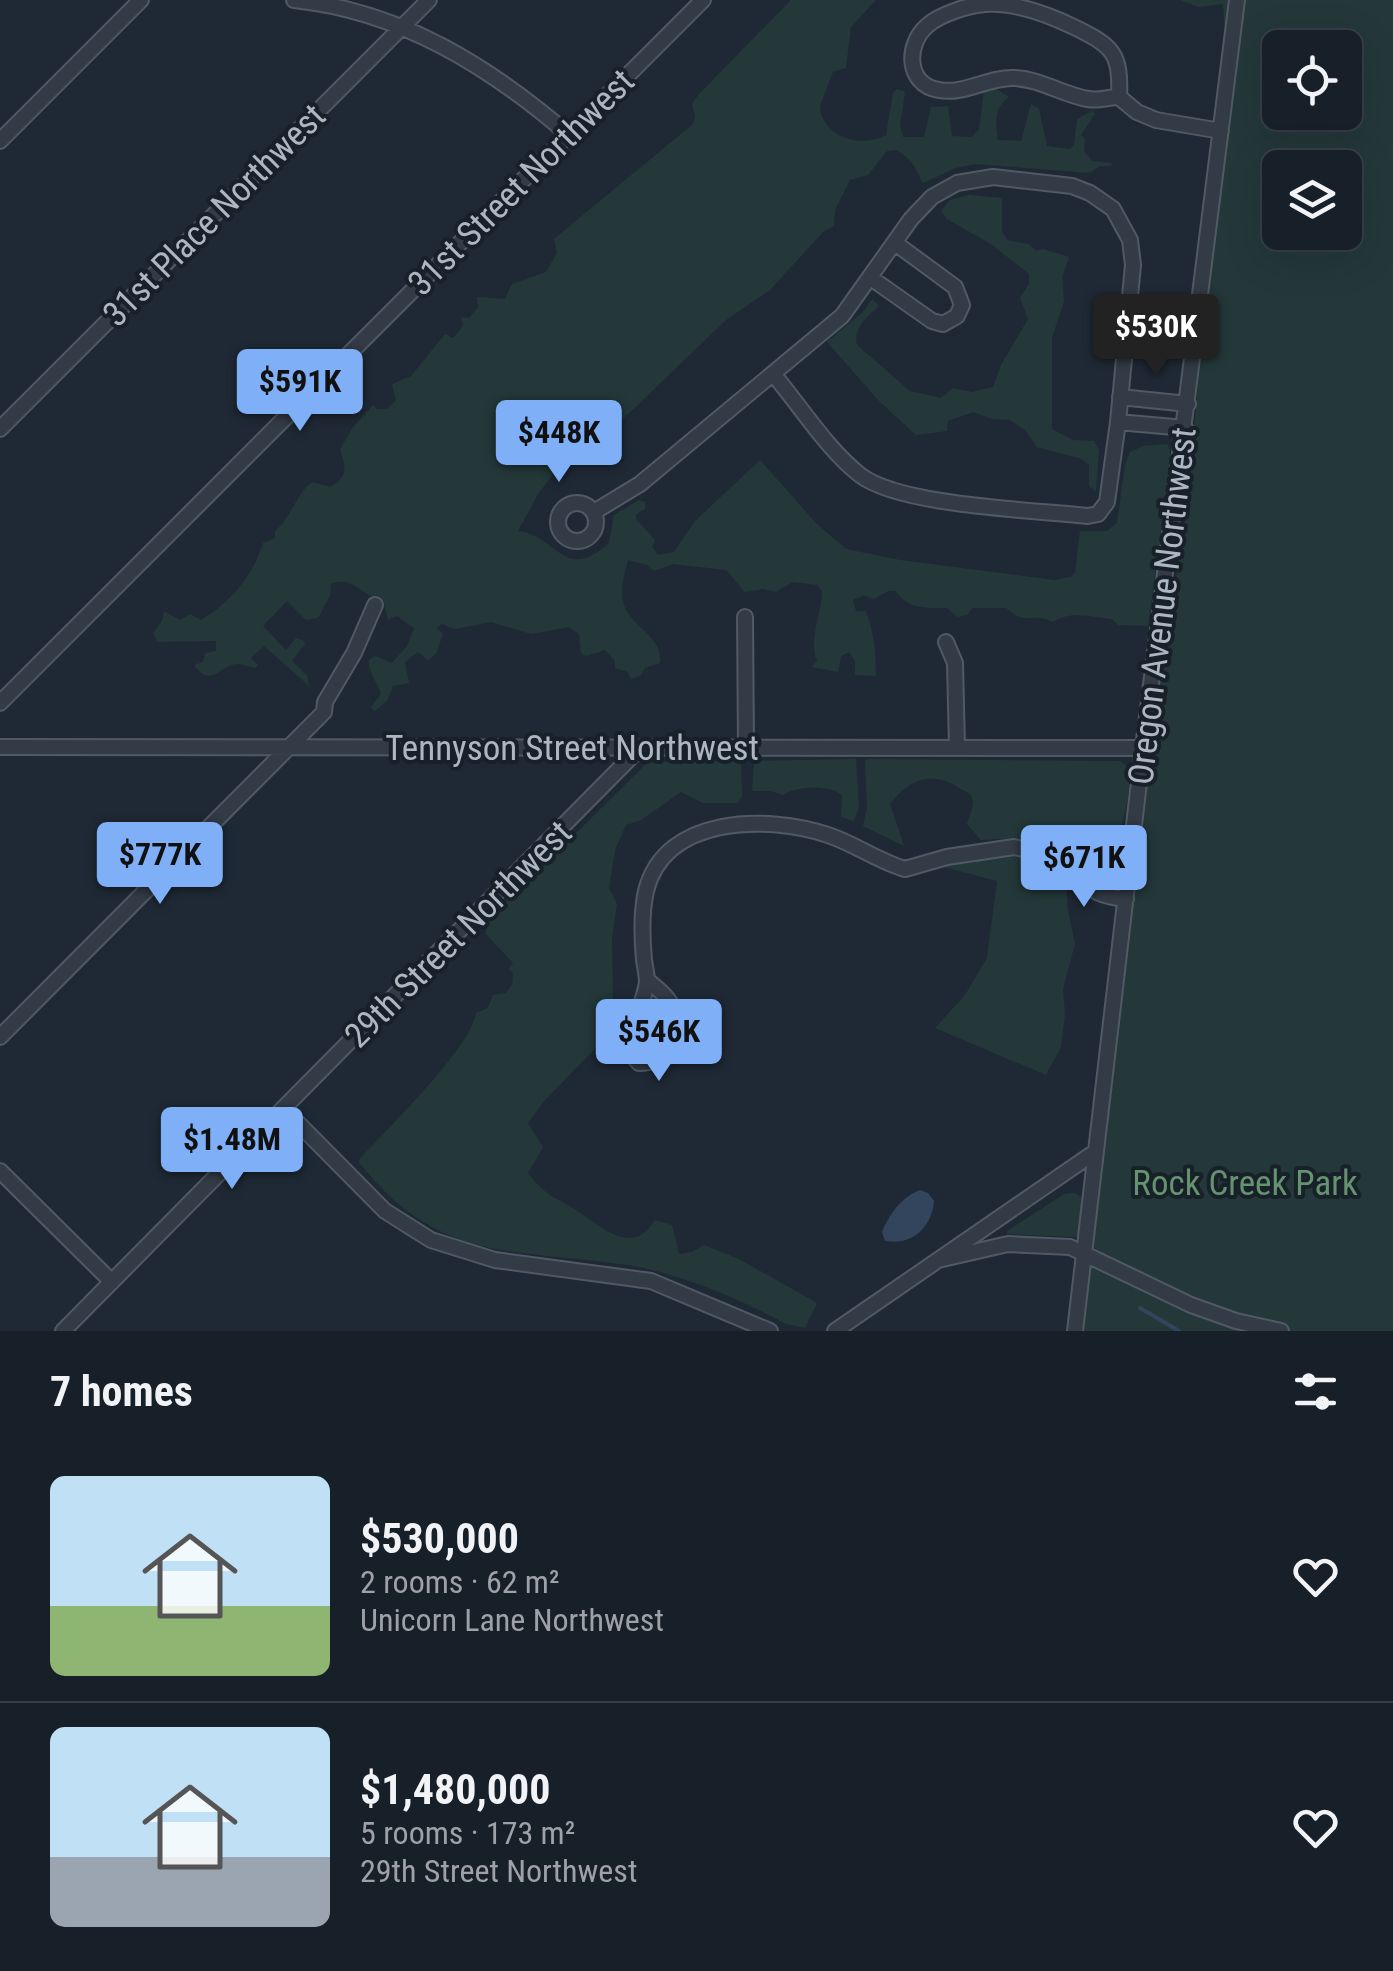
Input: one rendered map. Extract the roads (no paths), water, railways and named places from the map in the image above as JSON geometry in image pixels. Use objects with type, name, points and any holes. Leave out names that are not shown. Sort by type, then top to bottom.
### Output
[{"type":"street","points":[[0,141],[140,0]]},
{"type":"street","points":[[294,0],[340,7],[402,27],[476,64],[568,134]]},
{"type":"street","name":"31st Place Northwest","points":[[0,429],[428,0]]},
{"type":"street","name":"31st Street Northwest","points":[[0,703],[703,0]]},
{"type":"street","name":"Oregon Avenue Northwest","points":[[1075,1331],[1237,0]]},
{"type":"street","points":[[1119,97],[1118,60],[1106,45],[1058,20],[1011,6],[980,4],[938,19],[925,28],[914,46],[916,77],[937,90],[1014,78],[1086,99],[1119,97],[1146,117],[1221,131]]},
{"type":"street","points":[[594,512],[640,484],[842,316],[928,200],[946,188],[969,180],[1001,178],[1072,186],[1096,196],[1122,221],[1133,252],[1118,422],[1107,502],[1103,511],[1094,516],[914,496],[880,486],[854,469],[774,375]]},
{"type":"street","points":[[871,278],[932,321],[944,324],[957,316],[962,305],[955,287],[895,243]]},
{"type":"street","points":[[1120,397],[1188,404]]},
{"type":"street","points":[[1118,422],[1185,428]]},
{"type":"street","points":[[0,1036],[324,712],[325,702],[354,654],[375,604]]},
{"type":"street","points":[[745,617],[746,748]]},
{"type":"street","points":[[946,642],[955,663],[957,748]]},
{"type":"street","name":"Tennyson Street Northwest","points":[[0,747],[1143,748]]},
{"type":"street","name":"29th Street Northwest","points":[[63,1331],[640,748]]},
{"type":"street","points":[[647,980],[674,1008],[677,1024],[672,1047],[652,1063],[639,1063],[629,1051],[628,1040],[647,980],[642,937],[646,892],[658,863],[675,844],[690,836],[746,825],[784,825],[834,836],[904,870],[963,854],[1014,848],[1050,855],[1082,872],[1130,866]]},
{"type":"street","points":[[1082,872],[1095,891],[1126,899]]},
{"type":"street","points":[[284,1108],[376,1202],[430,1240],[495,1260],[651,1281],[770,1331]]},
{"type":"street","points":[[835,1331],[1096,1152]]},
{"type":"street","points":[[0,1171],[112,1282]]},
{"type":"street","points":[[938,1260],[1023,1243],[1062,1245],[1191,1304],[1236,1321],[1281,1331]]},
{"type":"water","points":[[920,1190],[934,1201],[925,1226],[904,1241],[885,1241],[882,1232],[892,1213]]},
{"type":"waterway","points":[[1140,1308],[1179,1331]]},
{"type":"park label","name":"Rock Creek Park","points":[[1245,1183]]}]
